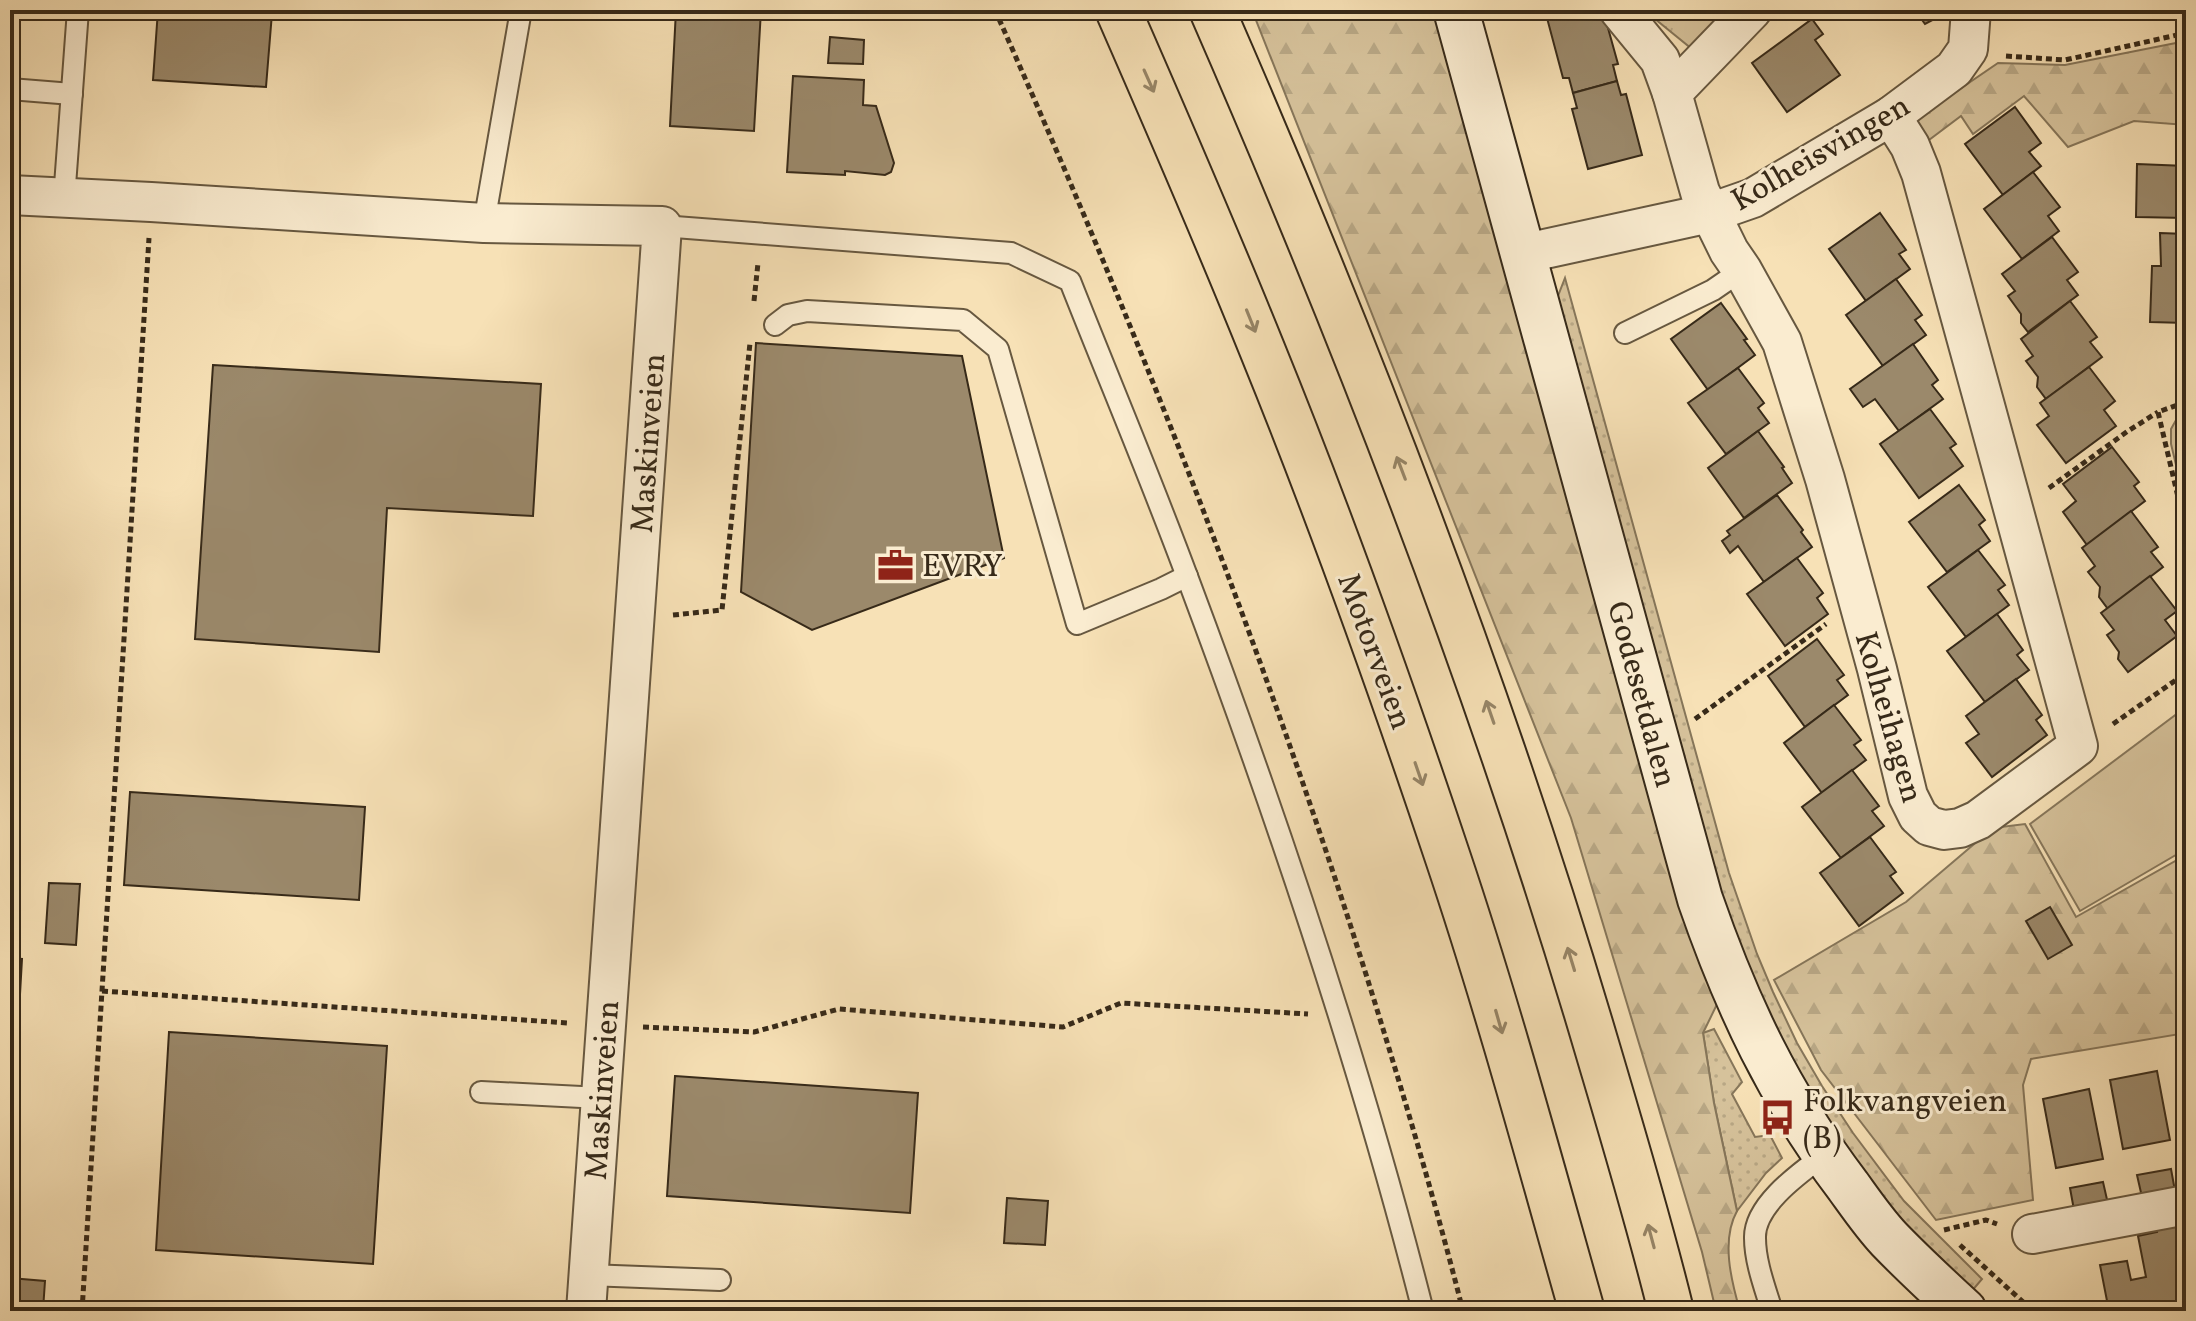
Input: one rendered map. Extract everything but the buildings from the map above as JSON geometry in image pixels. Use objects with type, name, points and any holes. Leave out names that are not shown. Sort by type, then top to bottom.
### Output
[{"type":"highway","name":"Motorveien","points":[[1118,10],[1258,338],[1380,660],[1449,859],[1493,999],[1582,1311]]},
{"type":"highway","points":[[1212,10],[1342,318],[1460,626],[1529,826],[1567,948],[1671,1311]]},
{"type":"main road","name":"Godesetdalen","points":[[1456,10],[1700,899],[1720,956],[1742,1010],[1788,1098],[1824,1155],[1887,1237],[1964,1311]]},
{"type":"street","name":"Kolheihagen","points":[[1619,10],[1660,60],[1700,192],[1729,251],[1782,342],[1825,479],[1908,796],[1918,816],[1929,826],[1944,830],[1960,828],[1978,820],[2078,746]]},
{"type":"street","points":[[1672,93],[1752,10]]},
{"type":"street","points":[[1968,49],[1971,10]]},
{"type":"street","name":"Kolheisvingen","points":[[1522,254],[1710,213],[1753,198],[1891,116],[1954,69],[1968,49]]},
{"type":"street","points":[[1891,116],[1910,146],[1921,173],[2078,746]]},
{"type":"street","points":[[11,201],[151,202],[484,223],[662,226]]},
{"type":"street","name":"Maskinveien","points":[[587,1293],[662,226]]},
{"type":"street","points":[[2032,1234],[2186,1205]]},
{"type":"lane","points":[[64,199],[78,10]]},
{"type":"lane","points":[[484,223],[521,10]]},
{"type":"lane","points":[[10,89],[72,94]]},
{"type":"lane","points":[[662,226],[1011,253],[1070,281],[1187,576],[1261,777],[1336,1005],[1423,1311]]},
{"type":"lane","points":[[1625,333],[1713,290],[1742,270]]},
{"type":"lane","points":[[775,325],[788,315],[807,311],[963,320],[998,349],[1077,624],[1187,576]]},
{"type":"lane","points":[[481,1092],[601,1098]]},
{"type":"lane","points":[[1772,1311],[1754,1236],[1764,1208],[1802,1171],[1824,1155]]},
{"type":"lane","points":[[587,1293],[720,1280]]},
{"type":"path","points":[[1968,49],[1999,55],[2065,60],[2186,33]]},
{"type":"path","points":[[82,1311],[151,202]]},
{"type":"path","points":[[753,313],[760,234]]},
{"type":"path","points":[[683,614],[722,610],[751,329]]},
{"type":"path","points":[[2016,512],[2128,431],[2158,412],[2186,402]]},
{"type":"path","points":[[2158,412],[2186,531]]},
{"type":"path","points":[[1690,704],[1694,719],[1858,601]]},
{"type":"path","points":[[2078,746],[2186,673]]},
{"type":"path","points":[[102,991],[576,1024]]},
{"type":"path","points":[[634,1027],[754,1032],[839,1009],[1063,1027],[1121,1003],[1308,1014]]},
{"type":"path","points":[[1944,1230],[1986,1220]]},
{"type":"path","points":[[1936,1222],[2032,1311]]},
{"type":"green space","points":[[1252,10],[1436,10],[1722,994],[1703,1033],[1737,1211],[1729,1234],[1729,1247],[1731,1273],[1740,1311],[1716,1311],[1702,1252],[1571,818]]},
{"type":"green space","points":[[1644,10],[1723,10],[1692,49]]},
{"type":"green space","points":[[2186,41],[2186,125],[2134,121],[2068,147],[2024,96],[1973,134],[1961,116],[1921,146],[1916,119],[1998,63],[2065,65]]},
{"type":"green space","points":[[1565,278],[1729,873],[1757,954],[1797,1043],[1853,1133],[1904,1201],[1982,1279],[1971,1292],[1888,1206],[1803,1091],[1727,924],[1558,307],[1558,296]]},
{"type":"green space","points":[[2186,411],[2186,507],[2171,444],[2171,429],[2180,413]]},
{"type":"green space","points":[[2186,707],[2186,849],[2080,911],[2030,824]]},
{"type":"green space","points":[[2025,824],[2076,917],[2186,855],[2186,1033],[2031,1059],[2023,1085],[2033,1200],[1936,1220],[1821,1070],[1774,980],[1906,902],[1993,828]]},
{"type":"green space","points":[[1714,1029],[1742,1082],[1732,1094],[1755,1137],[1770,1135],[1782,1158],[1766,1173],[1737,1211],[1703,1033]]},
{"type":"place","name":"EVRY","points":[[896,565]]},
{"type":"place","name":"Folkvangveien (B)","points":[[1777,1118]]}]
